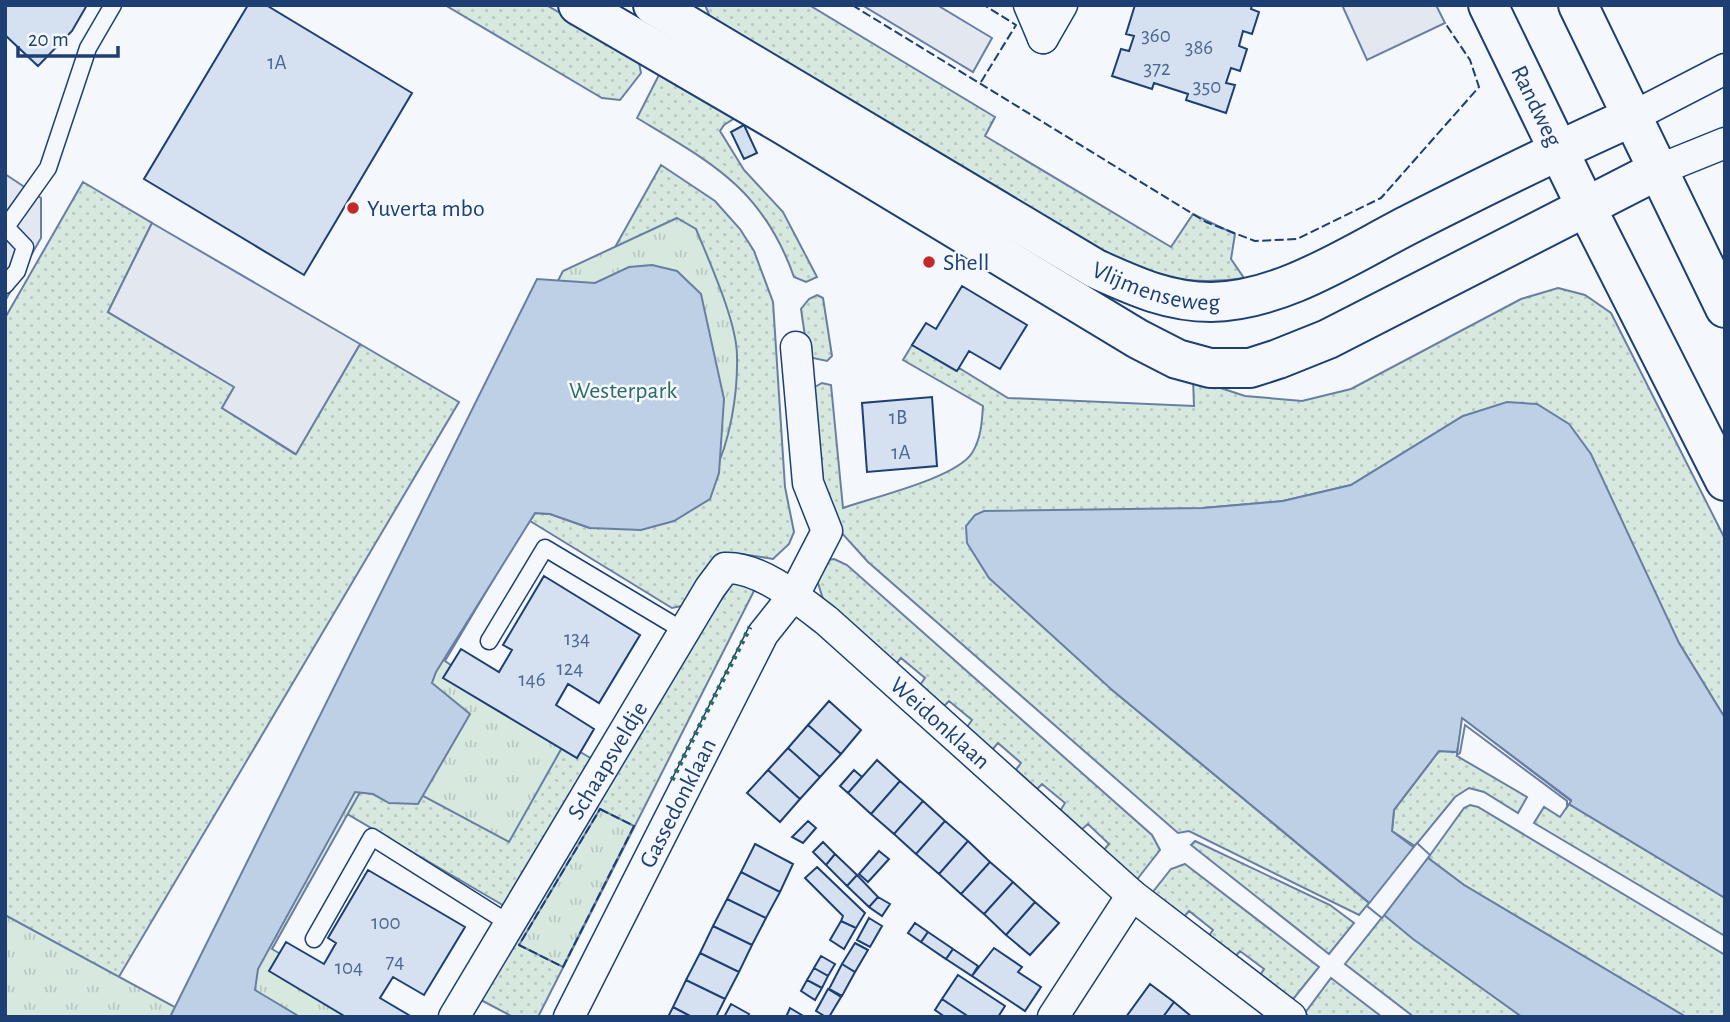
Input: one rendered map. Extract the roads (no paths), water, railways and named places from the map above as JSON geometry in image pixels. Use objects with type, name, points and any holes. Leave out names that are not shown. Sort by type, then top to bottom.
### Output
[{"type":"street","name":"Vlijmenseweg","points":[[578,5],[784,125],[1138,339],[1177,359],[1210,368],[1250,368],[1328,339],[1658,170]]},
{"type":"street","name":"Vlijmenseweg","points":[[653,5],[1096,269],[1156,295],[1184,301],[1214,302],[1280,288],[1559,149],[1632,117]]},
{"type":"street","points":[[1029,5],[1043,38],[1062,5]]},
{"type":"street","name":"Randweg","points":[[1488,5],[1586,207]]},
{"type":"street","points":[[1578,5],[1725,307]]},
{"type":"street","points":[[1632,117],[1725,69]]},
{"type":"street","points":[[1658,170],[1725,144]]},
{"type":"street","points":[[1586,207],[1725,481]]},
{"type":"street","points":[[794,594],[827,531],[808,483],[796,347]]},
{"type":"street","name":"Schaapsveldje","points":[[454,1017],[684,631],[725,568],[741,567],[794,594]]},
{"type":"street","name":"Weidonklaan","points":[[794,594],[1132,895],[1291,1017]]},
{"type":"street","name":"Gassedonklaan","points":[[569,1017],[763,634],[794,594]]},
{"type":"street","points":[[1053,1017],[1132,895]]},
{"type":"lane","points":[[5,285],[18,271],[25,247],[6,227],[48,168],[88,48],[113,5]]},
{"type":"lane","points":[[489,641],[545,548],[684,631]]},
{"type":"lane","points":[[314,939],[372,837],[510,923]]},
{"type":"water","name":"Westerpark","points":[[652,265],[677,271],[701,294],[724,399],[719,473],[710,499],[674,521],[641,530],[590,528],[550,514],[535,513],[436,672],[432,683],[470,714],[418,804],[389,803],[373,794],[355,792],[258,969],[255,990],[300,1017],[170,1017],[537,279],[595,283],[629,267]]},
{"type":"water","points":[[1507,402],[1537,404],[1569,424],[1591,454],[1679,643],[1725,718],[1725,898],[1569,804],[1571,800],[1463,719],[1457,752],[1439,751],[1394,810],[1392,831],[1464,885],[1686,1017],[1522,1017],[1413,939],[1111,689],[989,578],[967,543],[966,526],[975,515],[984,511],[1203,508],[1283,501],[1351,485],[1463,416]]},
{"type":"place","name":"Yuverta mbo","points":[[353,208]]},
{"type":"place","name":"Shell","points":[[929,262]]}]
